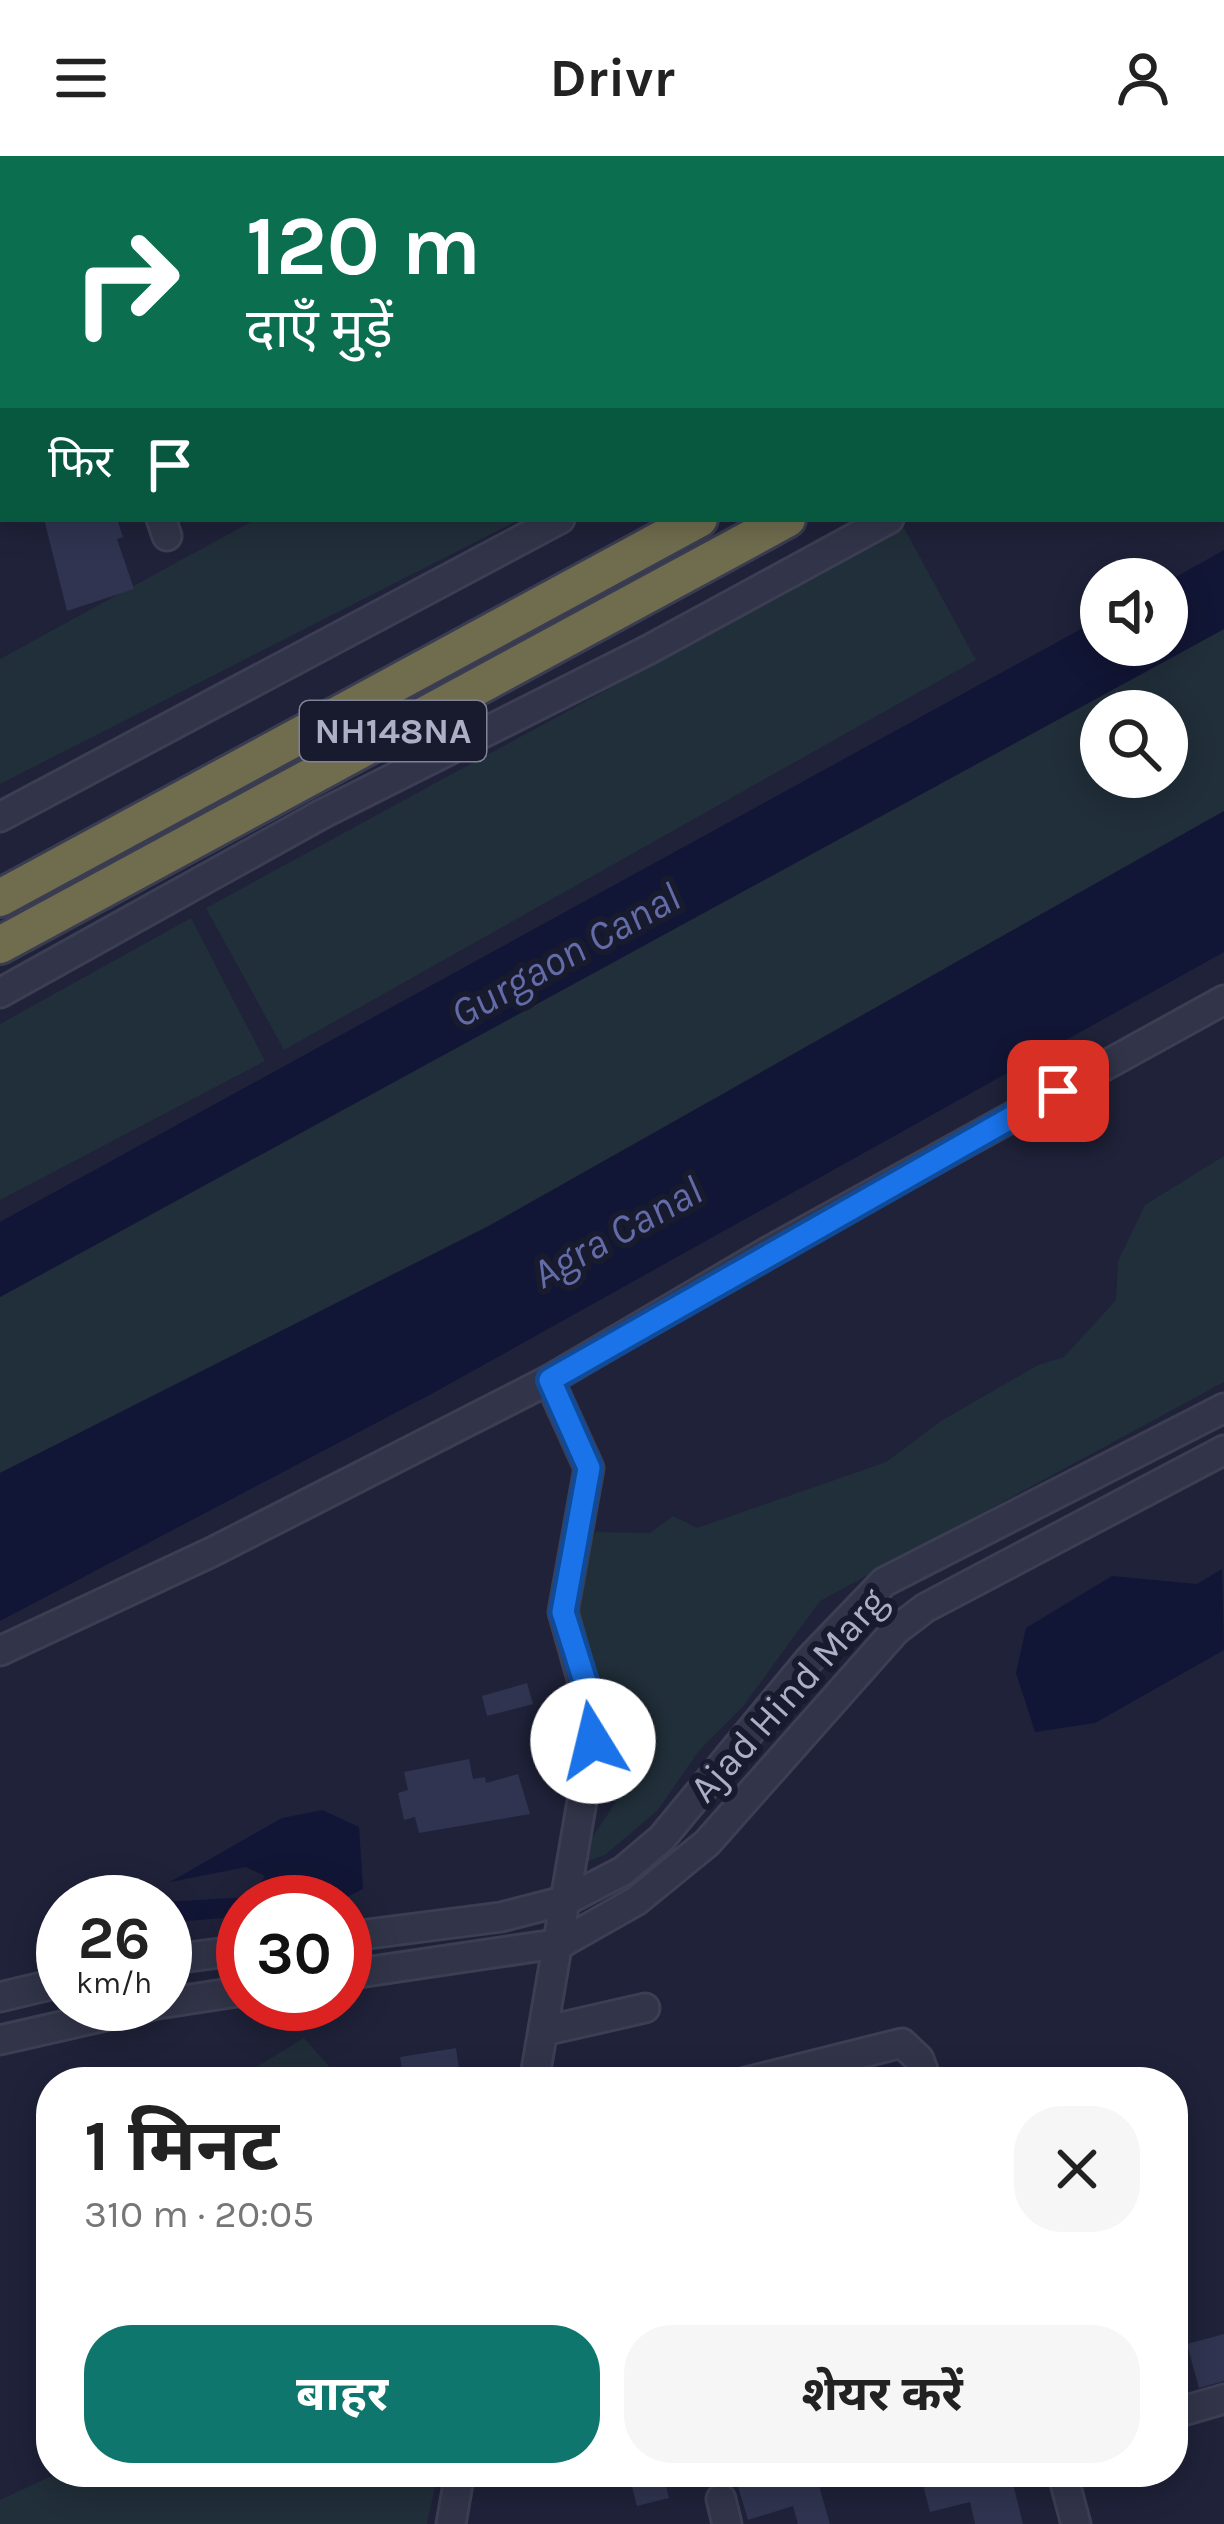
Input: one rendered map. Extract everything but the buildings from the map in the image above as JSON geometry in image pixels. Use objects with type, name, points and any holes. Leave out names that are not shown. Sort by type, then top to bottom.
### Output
[{"type":"highway","name":"NH148NA","points":[[0,898],[693,522]]},
{"type":"highway","name":"NH148NA","points":[[0,945],[781,522]]},
{"type":"street","points":[[0,817],[554,522]]},
{"type":"street","points":[[0,993],[322,814],[649,650],[884,522]]},
{"type":"street","points":[[0,1651],[212,1552],[550,1380],[769,1251],[1224,1000]]},
{"type":"street","points":[[537,2067],[562,1942],[595,1724],[563,1612],[589,1468],[550,1380]]},
{"type":"street","name":"Ajad Hind Marg","points":[[372,1934],[501,1917],[567,1900],[623,1871],[662,1838],[809,1660],[884,1582],[1224,1408]]},
{"type":"street","points":[[372,1971],[562,1942],[636,1901],[707,1843],[895,1630],[925,1608],[1224,1450]]},
{"type":"street","points":[[0,1997],[36,1988]]},
{"type":"street","points":[[544,2032],[645,2008]]},
{"type":"street","points":[[0,2040],[40,2031]]},
{"type":"street","points":[[806,2067],[902,2043],[922,2067]]},
{"type":"street","points":[[1188,2410],[1224,2399]]},
{"type":"street","points":[[451,2524],[457,2487]]},
{"type":"street","points":[[1056,2487],[1060,2524]]},
{"type":"street","points":[[1059,2487],[1076,2524]]},
{"type":"shaded area","points":[[251,522],[515,522],[0,784],[0,659]]},
{"type":"shaded area","points":[[904,528],[976,660],[284,1050],[206,908]]},
{"type":"shaded area","points":[[1224,629],[1224,811],[488,1226],[0,1473],[0,1297],[1080,708],[1080,798],[1188,798],[1188,690],[1112,690],[1156,666],[1188,666],[1188,649]]},
{"type":"shaded area","points":[[191,918],[265,1061],[0,1200],[0,1024]]},
{"type":"shaded area","points":[[1224,1156],[1224,1382],[820,1601],[744,1705],[698,1752],[658,1810],[605,1855],[573,1867],[636,1771],[603,1714],[569,1586],[596,1532],[650,1533],[673,1516],[697,1528],[886,1462],[941,1421],[1038,1365],[1064,1357],[1116,1300],[1118,1261],[1145,1205]]},
{"type":"shaded area","points":[[304,2038],[330,2067],[257,2067]]},
{"type":"shaded area","points":[[36,2483],[36,2487],[435,2487],[427,2524],[0,2524],[0,2500]]},
{"type":"water","points":[[1224,550],[1224,629],[1188,649],[1188,570]]},
{"type":"water","name":"Gurgaon Canal","points":[[1080,630],[1080,666],[1156,666],[1112,690],[1080,690],[1080,708],[0,1297],[0,1222]]},
{"type":"water","name":"Agra Canal","points":[[1224,811],[1224,952],[435,1392],[0,1621],[0,1473],[489,1226]]},
{"type":"water","points":[[1222,1569],[1224,1650],[1095,1723],[1035,1732],[1016,1673],[1026,1628],[1112,1576],[1197,1584]]},
{"type":"water","points":[[322,1810],[359,1827],[362,1875],[263,1875],[246,1867],[192,1878],[182,1875],[282,1818]]},
{"type":"water","points":[[216,1899],[216,1918],[192,1921],[192,1900]]},
{"type":"route","points":[[593,1741],[593,1707],[563,1612],[567,1567],[589,1486],[589,1468],[550,1380],[769,1251],[1058,1091]]}]
